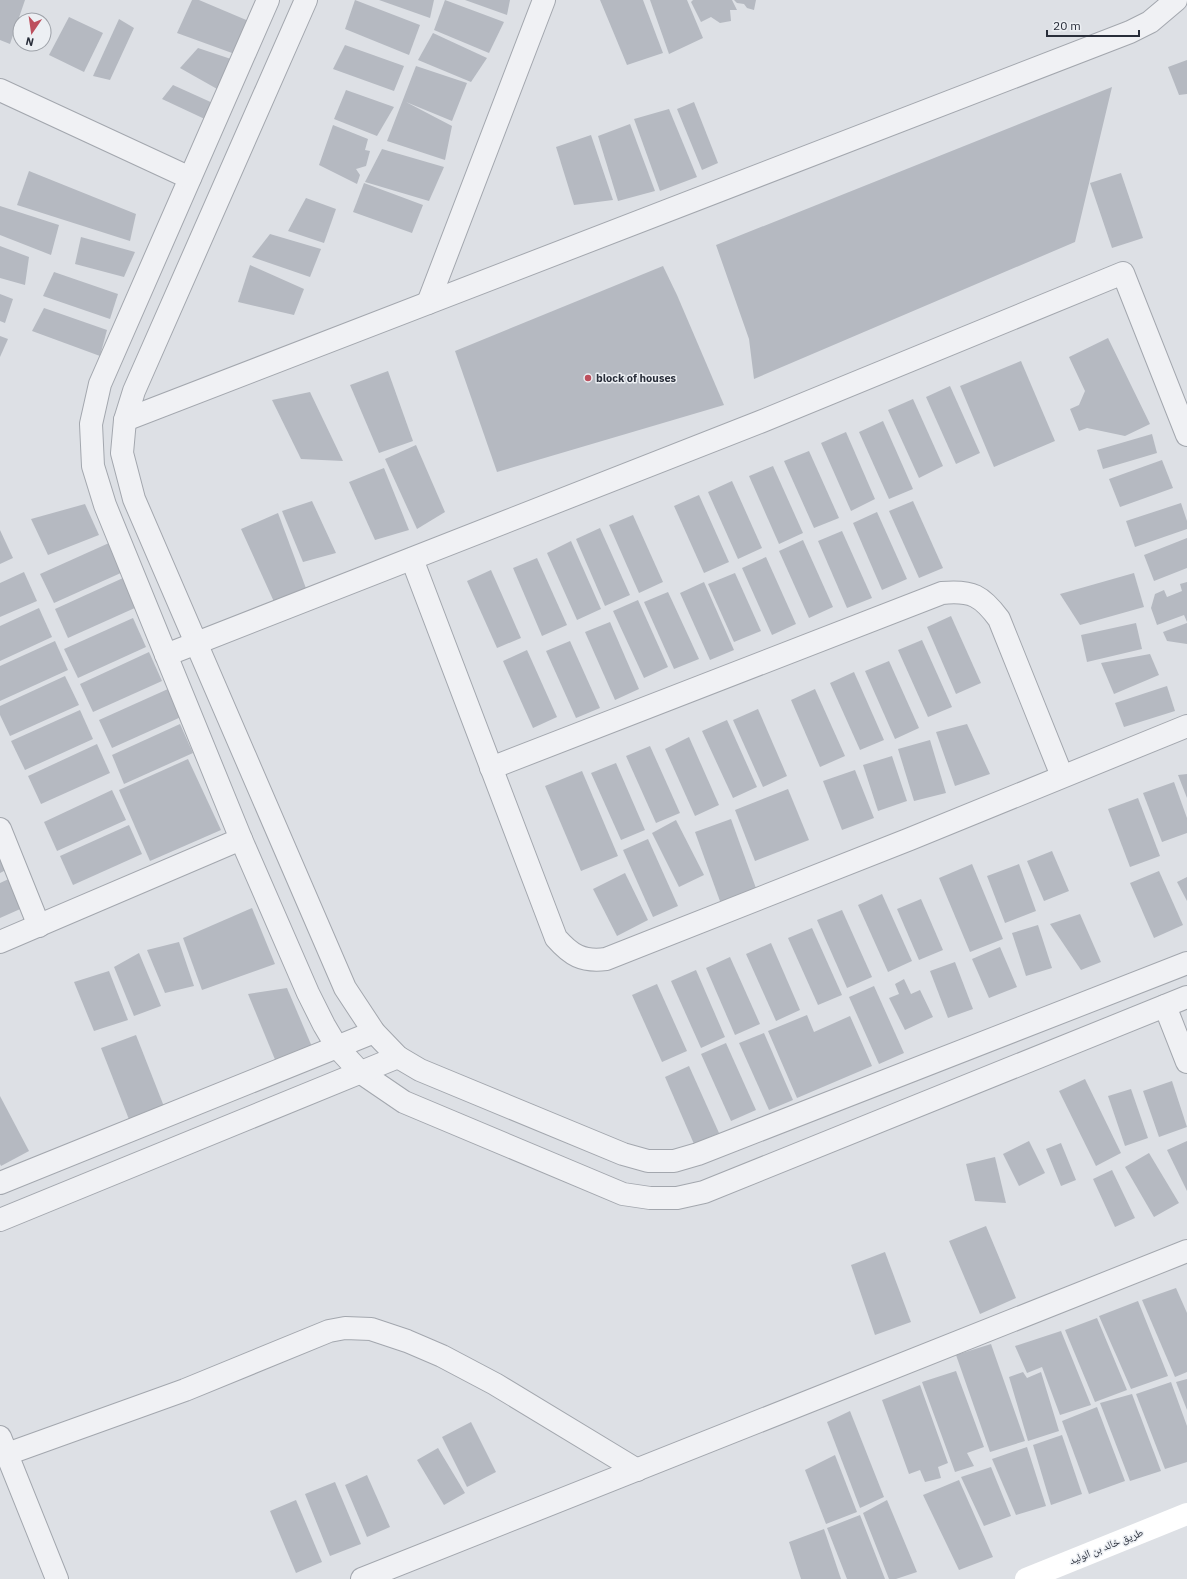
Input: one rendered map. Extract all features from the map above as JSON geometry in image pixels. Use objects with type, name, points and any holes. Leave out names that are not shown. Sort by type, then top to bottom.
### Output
[{"type":"street","points":[[268,0],[100,384],[91,424],[93,466],[105,505],[241,839],[308,993],[324,1025],[338,1047],[360,1072],[404,1102],[623,1194],[650,1198],[677,1198],[711,1189],[1187,997]]},
{"type":"street","points":[[306,0],[134,391],[125,420],[122,453],[134,499],[345,988],[374,1032],[398,1057],[420,1070],[623,1154],[648,1161],[674,1161],[698,1154],[1187,963]]},
{"type":"street","points":[[428,303],[544,0]]},
{"type":"street","points":[[125,420],[1130,32],[1150,22],[1176,0]]},
{"type":"street","points":[[0,90],[190,178]]},
{"type":"street","points":[[166,655],[760,422],[1123,273],[1187,435]]},
{"type":"street","points":[[412,558],[556,938],[566,950],[580,958],[595,960],[606,959],[910,839],[1187,726]]},
{"type":"street","points":[[491,768],[942,593],[959,591],[976,596],[989,606],[999,619],[1062,776]]},
{"type":"street","points":[[0,829],[40,926]]},
{"type":"street","points":[[0,942],[241,839]]},
{"type":"street","points":[[1165,1006],[1187,1062]]},
{"type":"street","points":[[0,1183],[374,1032]]},
{"type":"street","points":[[0,1220],[398,1057]]},
{"type":"street","points":[[362,1579],[1187,1251]]},
{"type":"street","points":[[57,1579],[4,1445],[185,1390],[328,1331],[345,1328],[371,1329],[407,1341],[442,1356],[495,1384],[637,1470]]},
{"type":"street","name":"طريق خالد بن الوليد","points":[[1026,1579],[1187,1514]]},
{"type":"building","points":[[0,0],[25,0],[21,12],[12,12],[12,38],[10,44],[0,40]]},
{"type":"building","points":[[192,0],[199,0],[251,22],[243,57],[177,33]]},
{"type":"building","points":[[355,0],[420,25],[409,55],[345,29]]},
{"type":"building","points":[[379,0],[434,0],[430,18]]},
{"type":"building","points":[[445,0],[504,22],[489,53],[434,30]]},
{"type":"building","points":[[465,0],[510,0],[507,15]]},
{"type":"building","points":[[600,0],[643,0],[663,53],[627,65]]},
{"type":"building","points":[[650,0],[687,0],[703,38],[669,54]]},
{"type":"building","points":[[693,0],[732,0],[737,10],[730,10],[731,21],[720,23],[711,17],[701,22],[691,2]]},
{"type":"building","points":[[734,0],[756,0],[754,10],[747,8],[744,4],[737,3]]},
{"type":"building","points":[[69,17],[103,33],[84,72],[49,55],[52,52]]},
{"type":"building","points":[[119,19],[134,28],[110,80],[93,76]]},
{"type":"building","points":[[433,33],[487,58],[471,82],[418,60]]},
{"type":"building","points":[[345,45],[404,66],[394,91],[333,69]]},
{"type":"building","points":[[198,48],[234,60],[226,94],[180,68]]},
{"type":"building","points":[[1187,60],[1187,94],[1179,95],[1168,67]]},
{"type":"building","points":[[416,66],[467,83],[452,121],[406,102],[452,126],[445,160],[387,141]]},
{"type":"building","points":[[173,85],[215,104],[209,121],[162,99]]},
{"type":"building","points":[[1112,87],[1075,242],[754,379],[749,339],[716,245]]},
{"type":"building","points":[[346,90],[394,107],[377,136],[334,119]]},
{"type":"building","points":[[694,102],[718,163],[702,170],[677,109]]},
{"type":"building","points":[[669,109],[697,177],[660,191],[634,119]]},
{"type":"building","points":[[630,124],[655,191],[618,201],[598,136]]},
{"type":"building","points":[[333,125],[368,139],[365,150],[370,151],[366,166],[356,169],[360,175],[357,184],[319,165]]},
{"type":"building","points":[[591,135],[613,200],[574,205],[556,147]]},
{"type":"building","points":[[382,149],[444,167],[429,201],[365,182]]},
{"type":"building","points":[[29,171],[136,214],[130,241],[17,205]]},
{"type":"building","points":[[1121,173],[1143,238],[1112,248],[1090,183]]},
{"type":"building","points":[[364,183],[423,205],[412,233],[353,212]]},
{"type":"building","points":[[306,198],[336,209],[324,243],[288,231]]},
{"type":"building","points":[[0,206],[59,225],[51,255],[0,235]]},
{"type":"building","points":[[270,234],[321,249],[310,277],[252,257]]},
{"type":"building","points":[[81,237],[135,252],[124,277],[75,264]]},
{"type":"building","points":[[0,246],[29,257],[25,285],[0,278]]},
{"type":"building","points":[[250,265],[304,289],[294,315],[238,302]]},
{"type":"building","name":"block of houses","points":[[663,266],[724,405],[497,472],[455,351]]},
{"type":"building","points":[[54,272],[118,294],[110,319],[43,296]]},
{"type":"building","points":[[0,294],[13,299],[5,323],[0,321]]},
{"type":"building","points":[[44,308],[107,330],[100,356],[32,331]]},
{"type":"building","points":[[0,336],[8,339],[0,357]]},
{"type":"building","points":[[1108,338],[1150,424],[1125,436],[1087,428],[1079,431],[1070,409],[1079,405],[1085,391],[1069,357]]},
{"type":"building","points":[[1021,361],[1055,441],[994,467],[960,386]]},
{"type":"building","points":[[388,371],[413,441],[379,453],[350,385]]},
{"type":"building","points":[[950,386],[980,453],[956,464],[926,397]]},
{"type":"building","points":[[310,392],[343,461],[301,459],[272,400]]},
{"type":"building","points":[[913,399],[943,466],[919,478],[888,410]]},
{"type":"building","points":[[883,421],[913,489],[889,499],[859,432]]},
{"type":"building","points":[[846,432],[875,499],[851,511],[821,443]]},
{"type":"building","points":[[1152,434],[1157,453],[1103,469],[1097,450]]},
{"type":"building","points":[[416,445],[445,512],[417,529],[385,459]]},
{"type":"building","points":[[809,451],[839,518],[814,528],[784,461]]},
{"type":"building","points":[[1162,460],[1173,488],[1120,507],[1109,479]]},
{"type":"building","points":[[773,466],[803,533],[779,544],[749,476]]},
{"type":"building","points":[[384,468],[409,530],[375,540],[349,482]]},
{"type":"building","points":[[732,481],[762,548],[738,559],[708,492]]},
{"type":"building","points":[[699,495],[729,562],[704,573],[674,506]]},
{"type":"building","points":[[312,501],[336,553],[303,562],[282,511]]},
{"type":"building","points":[[913,501],[943,568],[919,578],[889,511]]},
{"type":"building","points":[[1181,503],[1187,521],[1187,529],[1135,547],[1126,521]]},
{"type":"building","points":[[85,504],[99,535],[48,555],[31,519]]},
{"type":"building","points":[[877,512],[907,579],[882,590],[853,523]]},
{"type":"building","points":[[278,513],[307,591],[275,604],[241,529]]},
{"type":"building","points":[[633,515],[663,582],[639,593],[609,525]]},
{"type":"building","points":[[600,528],[630,595],[605,606],[576,539]]},
{"type":"building","points":[[0,530],[13,558],[0,564]]},
{"type":"building","points":[[842,531],[872,598],[847,608],[818,541]]},
{"type":"building","points":[[1187,538],[1187,568],[1154,581],[1144,555]]},
{"type":"building","points":[[803,540],[833,607],[809,618],[779,551]]},
{"type":"building","points":[[571,541],[601,609],[577,620],[547,553]]},
{"type":"building","points":[[109,543],[123,572],[54,603],[40,574]]},
{"type":"building","points":[[766,557],[796,624],[772,635],[742,568]]},
{"type":"building","points":[[537,558],[567,625],[542,636],[513,568]]},
{"type":"building","points":[[491,570],[521,638],[497,648],[467,581]]},
{"type":"building","points":[[24,572],[37,601],[0,617],[0,583]]},
{"type":"building","points":[[735,573],[761,631],[734,642],[708,584]]},
{"type":"building","points":[[1134,573],[1144,607],[1080,625],[1060,594]]},
{"type":"building","points":[[123,578],[137,607],[68,638],[55,609]]},
{"type":"building","points":[[704,582],[734,650],[710,660],[680,593]]},
{"type":"building","points":[[1187,582],[1187,622],[1184,615],[1157,625],[1151,608],[1155,594],[1164,590],[1167,597],[1182,591],[1180,584]]},
{"type":"building","points":[[668,592],[699,659],[674,669],[644,602]]},
{"type":"building","points":[[638,600],[668,667],[644,678],[613,611]]},
{"type":"building","points":[[39,608],[52,637],[0,661],[0,626]]},
{"type":"building","points":[[951,616],[981,683],[956,694],[927,627]]},
{"type":"building","points":[[133,618],[146,647],[78,678],[64,649]]},
{"type":"building","points":[[610,622],[639,689],[615,700],[585,632]]},
{"type":"building","points":[[1136,623],[1142,649],[1087,662],[1081,635]]},
{"type":"building","points":[[1187,623],[1187,644],[1167,641],[1163,632]]},
{"type":"building","points":[[922,640],[952,707],[928,717],[898,650]]},
{"type":"building","points":[[55,641],[68,670],[0,701],[0,666]]},
{"type":"building","points":[[570,641],[600,708],[576,718],[546,651]]},
{"type":"building","points":[[527,650],[557,717],[533,728],[503,661]]},
{"type":"building","points":[[149,652],[162,681],[93,712],[80,684]]},
{"type":"building","points":[[1150,654],[1159,675],[1114,694],[1101,663]]},
{"type":"building","points":[[889,661],[919,728],[895,739],[865,671]]},
{"type":"building","points":[[854,672],[884,740],[860,750],[830,683]]},
{"type":"building","points":[[65,676],[79,705],[10,736],[0,715],[0,706]]},
{"type":"building","points":[[1167,686],[1175,711],[1124,727],[1115,703]]},
{"type":"building","points":[[168,689],[181,717],[112,748],[99,720]]},
{"type":"building","points":[[815,689],[845,756],[820,767],[791,700]]},
{"type":"building","points":[[758,709],[787,776],[763,787],[733,720]]},
{"type":"building","points":[[80,710],[93,739],[25,770],[11,741]]},
{"type":"building","points":[[727,720],[757,787],[733,798],[702,731]]},
{"type":"building","points":[[180,724],[193,753],[124,784],[112,755]]},
{"type":"building","points":[[967,724],[990,774],[955,786],[936,732]]},
{"type":"building","points":[[689,737],[719,805],[695,816],[665,749]]},
{"type":"building","points":[[930,740],[946,793],[914,801],[898,749]]},
{"type":"building","points":[[97,744],[110,773],[41,804],[28,776]]},
{"type":"building","points":[[650,746],[680,813],[656,823],[626,756]]},
{"type":"building","points":[[892,756],[907,801],[878,811],[863,765]]},
{"type":"building","points":[[188,759],[221,830],[150,861],[119,790]]},
{"type":"building","points":[[616,763],[645,830],[621,840],[591,773]]},
{"type":"building","points":[[855,770],[874,818],[842,830],[823,781]]},
{"type":"building","points":[[582,771],[618,856],[581,871],[545,786]]},
{"type":"building","points":[[1187,774],[1187,798],[1178,775]]},
{"type":"building","points":[[1174,782],[1187,818],[1187,833],[1162,842],[1143,793]]},
{"type":"building","points":[[788,789],[809,840],[755,861],[735,810]]},
{"type":"building","points":[[112,790],[126,820],[57,851],[44,822]]},
{"type":"building","points":[[1138,798],[1160,856],[1130,867],[1108,809]]},
{"type":"building","points":[[731,819],[757,891],[721,904],[695,832]]},
{"type":"building","points":[[676,820],[704,875],[679,887],[652,833]]},
{"type":"building","points":[[129,825],[142,854],[73,885],[60,856]]},
{"type":"building","points":[[648,839],[678,906],[653,917],[623,850]]},
{"type":"building","points":[[1052,851],[1069,891],[1044,901],[1027,861]]},
{"type":"building","points":[[0,857],[6,870],[0,873]]},
{"type":"building","points":[[972,864],[1003,939],[970,952],[939,878]]},
{"type":"building","points":[[1019,864],[1036,911],[1005,923],[987,876]]},
{"type":"building","points":[[1159,871],[1183,925],[1154,938],[1130,883]]},
{"type":"building","points":[[625,873],[648,920],[617,936],[593,889]]},
{"type":"building","points":[[13,877],[27,906],[0,918],[0,883]]},
{"type":"building","points":[[1187,877],[1187,901],[1177,882]]},
{"type":"building","points":[[882,894],[912,961],[888,972],[858,905]]},
{"type":"building","points":[[921,899],[943,950],[919,960],[897,909]]},
{"type":"building","points":[[252,908],[275,964],[202,990],[183,938]]},
{"type":"building","points":[[842,910],[872,977],[847,988],[817,920]]},
{"type":"building","points":[[1080,914],[1101,962],[1081,970],[1050,924]]},
{"type":"building","points":[[1038,925],[1052,968],[1026,976],[1012,933]]},
{"type":"building","points":[[812,928],[842,995],[818,1005],[788,938]]},
{"type":"building","points":[[179,942],[194,986],[165,993],[147,950]]},
{"type":"building","points":[[771,943],[800,1010],[776,1021],[746,954]]},
{"type":"building","points":[[1000,947],[1017,987],[989,998],[972,959]]},
{"type":"building","points":[[139,953],[161,1006],[134,1016],[114,967]]},
{"type":"building","points":[[730,957],[760,1024],[735,1035],[706,968]]},
{"type":"building","points":[[955,962],[973,1009],[948,1018],[930,971]]},
{"type":"building","points":[[696,970],[725,1037],[701,1048],[671,981]]},
{"type":"building","points":[[109,971],[128,1020],[94,1031],[74,982]]},
{"type":"building","points":[[904,979],[911,994],[920,990],[933,1017],[905,1030],[889,998],[899,994],[895,984]]},
{"type":"building","points":[[657,984],[687,1051],[662,1062],[632,995]]},
{"type":"building","points":[[874,986],[904,1053],[879,1064],[849,997]]},
{"type":"building","points":[[287,988],[313,1049],[276,1062],[248,994]]},
{"type":"building","points":[[807,1015],[814,1032],[850,1016],[872,1066],[797,1098],[768,1031]]},
{"type":"building","points":[[764,1033],[793,1100],[769,1110],[739,1043]]},
{"type":"building","points":[[136,1035],[165,1109],[130,1122],[101,1048]]},
{"type":"building","points":[[726,1043],[756,1110],[731,1121],[701,1054]]},
{"type":"building","points":[[689,1066],[719,1133],[694,1144],[665,1077]]},
{"type":"building","points":[[1085,1079],[1121,1153],[1096,1166],[1059,1091]]},
{"type":"building","points":[[1172,1081],[1187,1127],[1159,1137],[1143,1091]]},
{"type":"building","points":[[1131,1089],[1148,1138],[1125,1146],[1108,1096]]},
{"type":"building","points":[[0,1096],[29,1151],[1,1166],[0,1164]]},
{"type":"building","points":[[1029,1141],[1045,1173],[1019,1186],[1003,1154]]},
{"type":"building","points":[[1187,1141],[1187,1191],[1167,1150]]},
{"type":"building","points":[[1061,1143],[1076,1180],[1061,1186],[1046,1149]]},
{"type":"building","points":[[1149,1153],[1179,1203],[1154,1217],[1125,1167]]},
{"type":"building","points":[[995,1157],[1006,1203],[975,1201],[966,1164]]},
{"type":"building","points":[[1112,1170],[1135,1218],[1115,1227],[1093,1179]]},
{"type":"building","points":[[986,1226],[1016,1298],[980,1314],[949,1241]]},
{"type":"building","points":[[885,1252],[911,1322],[875,1335],[851,1265]]},
{"type":"building","points":[[1176,1288],[1187,1313],[1187,1372],[1175,1377],[1142,1300]]},
{"type":"building","points":[[1138,1301],[1168,1376],[1131,1389],[1099,1316]]},
{"type":"building","points":[[1097,1318],[1127,1390],[1095,1402],[1065,1330]]},
{"type":"building","points":[[1061,1331],[1091,1405],[1060,1415],[1042,1367],[1027,1373],[1015,1346]]},
{"type":"building","points":[[991,1344],[1025,1441],[990,1452],[956,1355]]},
{"type":"building","points":[[956,1371],[984,1447],[967,1453],[974,1466],[955,1472],[922,1382]]},
{"type":"building","points":[[1023,1372],[1027,1378],[1041,1372],[1059,1431],[1028,1441],[1009,1377]]},
{"type":"building","points":[[1187,1379],[1187,1410],[1176,1382]]},
{"type":"building","points":[[1171,1382],[1187,1426],[1187,1462],[1165,1469],[1136,1394]]},
{"type":"building","points":[[920,1385],[948,1463],[938,1467],[941,1478],[925,1482],[920,1470],[909,1474],[882,1400]]},
{"type":"building","points":[[1132,1394],[1161,1471],[1130,1481],[1100,1403]]},
{"type":"building","points":[[1097,1407],[1125,1481],[1089,1494],[1062,1421]]},
{"type":"building","points":[[850,1411],[884,1497],[860,1508],[827,1422]]},
{"type":"building","points":[[471,1422],[496,1472],[467,1487],[442,1437]]},
{"type":"building","points":[[1062,1435],[1082,1494],[1051,1505],[1033,1445]]},
{"type":"building","points":[[1027,1447],[1046,1506],[1016,1515],[992,1459]]},
{"type":"building","points":[[438,1448],[465,1493],[444,1505],[417,1460]]},
{"type":"building","points":[[835,1455],[857,1512],[826,1524],[805,1470]]},
{"type":"building","points":[[991,1467],[1011,1516],[984,1526],[961,1477]]},
{"type":"building","points":[[367,1475],[390,1527],[367,1537],[345,1485]]},
{"type":"building","points":[[959,1480],[993,1557],[959,1570],[923,1495]]},
{"type":"building","points":[[335,1482],[361,1544],[330,1556],[305,1494]]},
{"type":"building","points":[[296,1500],[322,1562],[296,1573],[270,1511]]},
{"type":"building","points":[[887,1500],[917,1572],[896,1579],[889,1579],[863,1513]]},
{"type":"building","points":[[860,1515],[885,1579],[847,1579],[827,1528]]},
{"type":"building","points":[[824,1529],[841,1579],[801,1579],[789,1542]]},
{"type":"place","name":"block of houses","points":[[588,378]]}]
